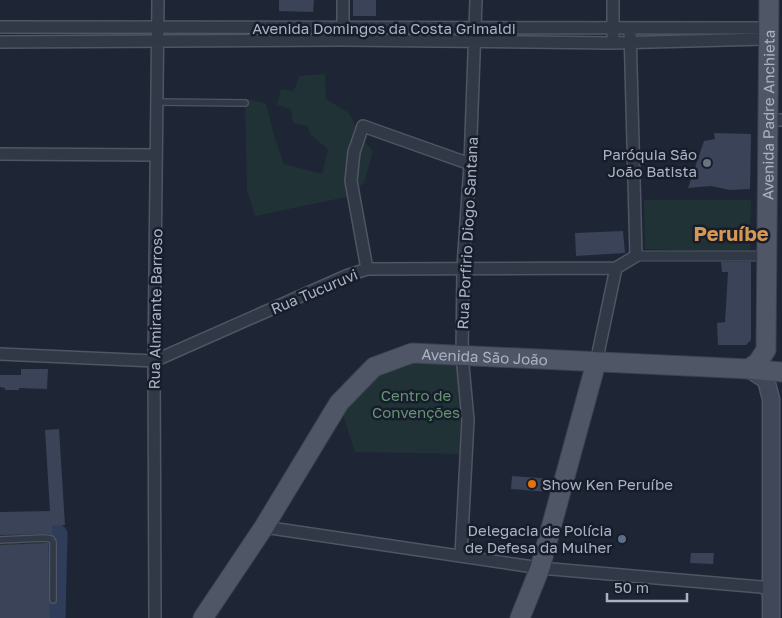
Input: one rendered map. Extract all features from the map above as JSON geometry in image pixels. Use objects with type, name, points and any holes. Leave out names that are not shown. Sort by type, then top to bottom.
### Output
[{"type":"main road","name":"Avenida Padre Anchieta","points":[[766,350],[766,256],[775,120],[768,33],[769,0]]},
{"type":"main road","points":[[770,618],[770,399],[766,380],[749,369],[758,362],[766,350],[782,367]]},
{"type":"main road","name":"Avenida São João","points":[[203,618],[264,527],[339,404],[374,367],[412,353],[782,372]]},
{"type":"main road","points":[[520,618],[540,568],[596,363]]},
{"type":"main road","points":[[760,618],[771,586]]},
{"type":"street","name":"Rua Almirante Barroso","points":[[155,618],[154,361],[158,0]]},
{"type":"street","points":[[342,0],[343,40]]},
{"type":"street","name":"Rua Porfirio Diogo Santana","points":[[461,555],[468,420],[462,355],[463,267],[476,41],[476,0]]},
{"type":"street","points":[[613,0],[613,43]]},
{"type":"street","name":"Avenida Domingos da Costa Grimaldi","points":[[0,27],[476,27],[768,33]]},
{"type":"street","points":[[630,29],[636,256]]},
{"type":"street","name":"Avenida Domingos da Costa Grimaldi","points":[[0,42],[343,40],[613,43],[768,33]]},
{"type":"street","points":[[367,269],[351,181],[354,152],[362,126],[470,164]]},
{"type":"street","points":[[0,154],[156,155]]},
{"type":"street","points":[[596,363],[616,268],[636,256],[766,256]]},
{"type":"street","name":"Rua Tucuruvi","points":[[0,354],[154,361],[367,269],[463,267],[616,268]]},
{"type":"street","points":[[264,527],[540,568],[771,586]]},
{"type":"lane","points":[[156,102],[245,103]]},
{"type":"lane","points":[[0,540],[51,539],[53,542],[53,600]]},
{"type":"green space","points":[[325,74],[326,99],[349,113],[363,140],[373,151],[364,183],[346,197],[255,216],[247,189],[245,98],[266,104],[284,164],[322,174],[328,149],[311,135],[307,126],[293,123],[291,109],[277,105],[281,89],[294,91],[299,76]]},
{"type":"green space","points":[[644,200],[751,200],[750,253],[645,249]]},
{"type":"green space","name":"Centro de Convenções","points":[[462,355],[466,454],[355,452],[339,403],[374,367]]},
{"type":"green space","points":[[65,531],[60,618],[0,618],[0,532]]},
{"type":"building","points":[[279,0],[314,0],[313,12],[279,11]]},
{"type":"building","points":[[353,0],[376,0],[376,16],[353,16]]},
{"type":"building","points":[[714,133],[751,134],[750,189],[730,190],[711,186],[688,188],[704,141],[715,139]]},
{"type":"building","points":[[623,231],[625,253],[576,256],[575,233]]},
{"type":"building","points":[[721,262],[751,262],[751,340],[746,345],[718,345],[717,323],[725,322],[728,272],[722,272]]},
{"type":"building","points":[[21,369],[48,369],[47,389],[19,388],[19,390],[5,390],[5,388],[0,387],[0,375],[21,375]]},
{"type":"building","points":[[59,429],[65,525],[52,526],[52,534],[0,535],[0,512],[50,511],[45,430]]},
{"type":"building","name":"Show Ken Peruíbe","points":[[512,476],[553,479],[549,492],[511,489]]},
{"type":"building","points":[[48,543],[50,618],[0,618],[0,545]]},
{"type":"building","points":[[691,553],[714,553],[713,564],[690,563]]},
{"type":"waterway","points":[[56,618],[58,534]]},
{"type":"place","name":"Paróquia São João Batista","points":[[707,163]]},
{"type":"place","name":"Show Ken Peruíbe","points":[[532,484]]},
{"type":"place","name":"Delegacia de Polícia de Defesa da Mulher","points":[[622,539]]},
{"type":"district","name":"Peruíbe","points":[[731,233]]}]
